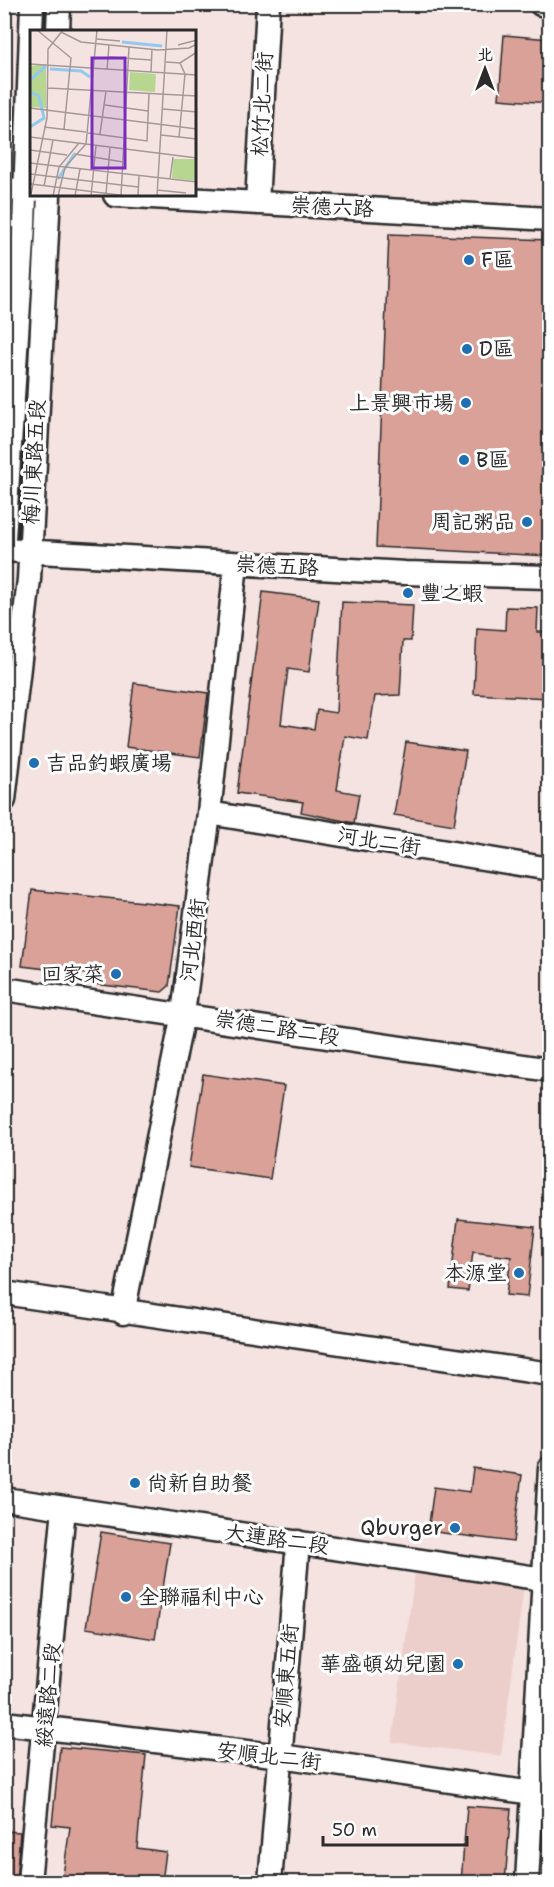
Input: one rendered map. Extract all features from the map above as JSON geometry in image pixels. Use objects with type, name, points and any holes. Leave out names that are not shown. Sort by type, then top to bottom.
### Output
[{"type":"street","name":"梅川東路五段","points":[[30,30],[32,4]]},
{"type":"street","points":[[58,30],[59,4]]},
{"type":"street","name":"松竹北二街","points":[[257,203],[268,4]]},
{"type":"street","points":[[540,4],[549,5]]},
{"type":"street","name":"梅川東路五段","points":[[4,539],[20,190],[30,35]]},
{"type":"street","name":"梅川東路五段","points":[[4,801],[30,551],[49,196]]},
{"type":"street","name":"崇德六路","points":[[133,196],[549,219]]},
{"type":"street","name":"崇德五路","points":[[4,550],[236,564],[549,577]]},
{"type":"street","name":"河北西街","points":[[123,1313],[183,1014],[209,813],[236,564]]},
{"type":"street","name":"河北二街","points":[[209,813],[549,869]]},
{"type":"street","name":"崇德二路二段","points":[[4,990],[183,1014],[549,1070]]},
{"type":"street","points":[[4,1293],[123,1313],[549,1374]]},
{"type":"street","points":[[527,1882],[546,1580],[549,1468]]},
{"type":"street","name":"大連路二段","points":[[4,1499],[546,1580]]},
{"type":"street","name":"綏遠路二段","points":[[29,1882],[64,1508]]},
{"type":"street","name":"安順東五街","points":[[270,1882],[298,1542]]},
{"type":"street","name":"安順北二街","points":[[4,1723],[280,1756],[532,1793]]},
{"type":"shaded area","name":"華盛頓幼兒園","points":[[415,1572],[524,1586],[501,1756],[392,1742]]},
{"type":"shaded area","points":[[549,1662],[549,1882],[534,1882]]},
{"type":"building","points":[[504,35],[549,39],[549,103],[499,99]]},
{"type":"building","name":"上景興市場","points":[[389,234],[549,240],[549,556],[376,547]]},
{"type":"building","points":[[263,592],[319,599],[309,672],[288,669],[281,724],[314,729],[317,710],[336,713],[342,602],[413,605],[411,641],[403,641],[400,695],[375,696],[368,740],[345,736],[337,790],[359,794],[354,823],[301,812],[303,802],[237,793]]},
{"type":"building","points":[[506,607],[538,608],[537,632],[549,632],[549,698],[474,694],[477,628],[505,630]]},
{"type":"building","points":[[134,683],[208,693],[200,757],[126,747]]},
{"type":"building","points":[[406,742],[466,751],[454,825],[394,815]]},
{"type":"building","points":[[32,890],[180,906],[169,986],[162,992],[94,984],[95,975],[22,966]]},
{"type":"building","points":[[203,1074],[284,1086],[270,1179],[189,1167]]},
{"type":"building","name":"本源堂","points":[[458,1219],[535,1227],[527,1297],[506,1295],[511,1257],[473,1252],[468,1291],[450,1289]]},
{"type":"building","points":[[473,1468],[522,1475],[513,1542],[428,1531],[434,1487],[470,1492]]},
{"type":"building","name":"全聯福利中心","points":[[101,1532],[170,1543],[155,1639],[86,1628]]},
{"type":"building","points":[[60,1747],[146,1755],[137,1848],[166,1852],[162,1882],[62,1882],[70,1827],[52,1825]]},
{"type":"building","points":[[467,1806],[511,1809],[505,1882],[461,1882]]},
{"type":"building","points":[[4,1831],[20,1832],[16,1882],[4,1882]]},
{"type":"place","name":"F區","points":[[469,260]]},
{"type":"place","name":"D區","points":[[467,349]]},
{"type":"place","name":"上景興市場","points":[[466,403]]},
{"type":"place","name":"B區","points":[[464,460]]},
{"type":"place","name":"周記粥品","points":[[527,522]]},
{"type":"place","name":"豐之蝦","points":[[408,593]]},
{"type":"place","name":"吉品釣蝦廣場","points":[[34,763]]},
{"type":"place","name":"回家菜","points":[[116,974]]},
{"type":"place","name":"本源堂","points":[[519,1273]]},
{"type":"place","name":"尚新自助餐","points":[[135,1483]]},
{"type":"place","name":"Qburger","points":[[455,1528]]},
{"type":"place","name":"全聯福利中心","points":[[126,1597]]},
{"type":"place","name":"華盛頓幼兒園","points":[[458,1664]]}]
